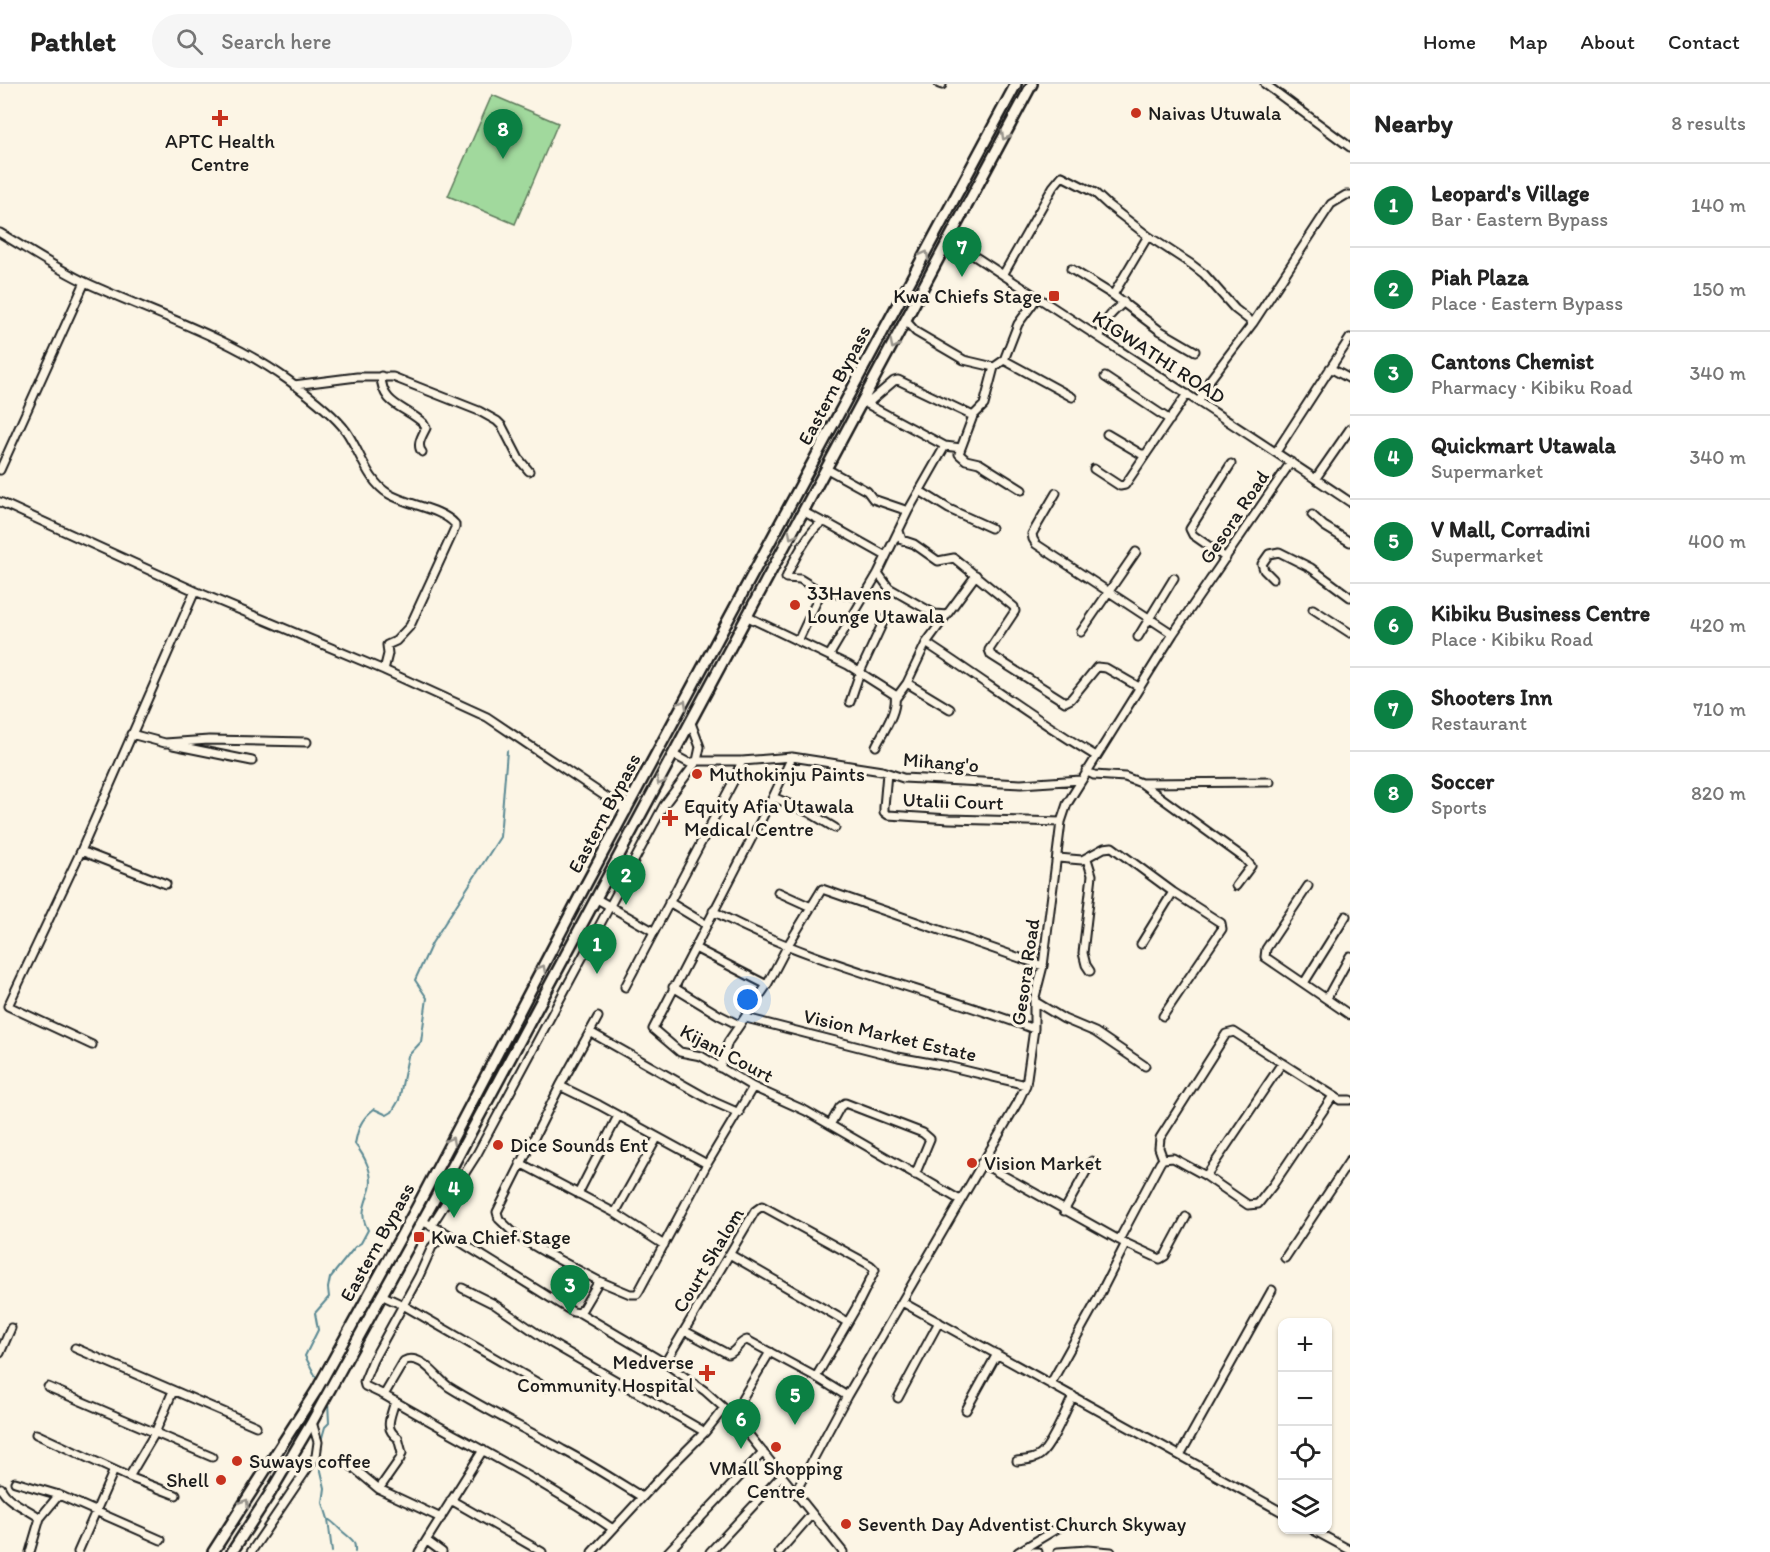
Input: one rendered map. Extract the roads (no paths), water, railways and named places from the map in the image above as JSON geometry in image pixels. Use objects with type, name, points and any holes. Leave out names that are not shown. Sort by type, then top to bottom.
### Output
[{"type":"main road","name":"Eastern Bypass","points":[[213,1552],[320,1384],[1016,84]]},
{"type":"main road","name":"Eastern Bypass","points":[[232,1552],[312,1422],[381,1295],[427,1223],[482,1112],[827,469],[867,400],[906,321],[1032,84]]},
{"type":"main road","points":[[520,1010],[534,1017]]},
{"type":"street","points":[[1265,84],[1350,147]]},
{"type":"street","points":[[1003,275],[1053,187],[1062,176],[1095,192],[1108,206],[1204,274],[1230,304],[1253,323]]},
{"type":"street","points":[[1199,402],[1206,385],[1253,323],[1331,204],[1350,195]]},
{"type":"street","points":[[0,233],[85,282],[216,338],[269,367],[294,385],[346,430],[373,478],[389,494],[421,505],[450,519],[455,524],[410,626],[396,641],[387,645],[388,654],[384,670]]},
{"type":"street","points":[[1113,295],[1148,236]]},
{"type":"street","name":"KIGWATHI ROAD","points":[[951,240],[1350,502]]},
{"type":"street","points":[[1071,269],[1124,302],[1159,330],[1195,351]]},
{"type":"street","points":[[0,470],[85,282]]},
{"type":"street","points":[[1022,490],[979,463],[966,460],[959,454],[973,416],[984,405],[994,367],[1004,360],[1018,324],[1037,298]]},
{"type":"street","points":[[1100,337],[1102,326],[1108,317],[1124,302]]},
{"type":"street","points":[[906,321],[916,332],[964,360],[994,367]]},
{"type":"street","points":[[1276,452],[1350,338]]},
{"type":"street","points":[[1004,360],[1072,397]]},
{"type":"street","points":[[1330,368],[1350,379]]},
{"type":"street","points":[[294,385],[357,376],[393,377],[479,411],[497,421],[502,426],[519,459],[529,471]]},
{"type":"street","points":[[381,376],[382,391],[394,404],[423,423],[426,428],[419,442],[419,449],[422,452]]},
{"type":"street","points":[[1105,377],[1170,420]]},
{"type":"street","points":[[961,448],[945,446],[867,400],[898,380],[973,416]]},
{"type":"street","points":[[1094,469],[1120,486],[1125,485],[1187,394]]},
{"type":"street","points":[[1316,478],[1350,429]]},
{"type":"street","points":[[1107,434],[1141,454],[1146,454]]},
{"type":"street","points":[[828,656],[878,573],[908,511],[945,446]]},
{"type":"street","name":"Gesora Road","points":[[795,1493],[847,1396],[1018,1102],[1026,1084],[1034,1029],[1034,1001],[1043,966],[1061,822],[1067,804],[1173,634],[1291,462]]},
{"type":"street","points":[[1226,558],[1193,535],[1190,529],[1231,464]]},
{"type":"street","points":[[827,469],[867,491],[873,499],[908,511]]},
{"type":"street","points":[[920,491],[949,509],[991,528]]},
{"type":"street","points":[[1056,493],[1032,534],[1036,544],[1173,634]]},
{"type":"street","points":[[0,502],[195,591],[384,670],[487,717],[627,811]]},
{"type":"street","points":[[804,512],[886,556]]},
{"type":"street","points":[[1311,515],[1350,542]]},
{"type":"street","points":[[823,522],[816,527],[786,578],[800,579],[821,592],[863,597]]},
{"type":"street","points":[[899,531],[902,540],[914,544],[938,561],[954,558],[1014,607],[1015,610],[989,650],[991,655],[1065,702],[1071,699],[1097,667],[1106,668],[1139,687]]},
{"type":"street","points":[[1081,632],[1136,552]]},
{"type":"street","points":[[1273,579],[1264,570],[1262,564],[1269,554],[1279,552],[1311,568],[1350,597]]},
{"type":"street","points":[[878,573],[889,588],[935,614],[947,615]]},
{"type":"street","points":[[876,746],[888,724],[896,698],[908,682],[926,643],[976,575]]},
{"type":"street","points":[[1138,637],[1174,578]]},
{"type":"street","points":[[92,1045],[8,1006],[81,851],[195,591]]},
{"type":"street","points":[[798,641],[821,592]]},
{"type":"street","points":[[1313,609],[1350,633]]},
{"type":"street","points":[[748,616],[860,672],[891,692],[896,698]]},
{"type":"street","points":[[850,702],[860,672],[885,618]]},
{"type":"street","points":[[926,643],[1046,725],[1096,756]]},
{"type":"street","points":[[908,682],[950,710]]},
{"type":"street","points":[[691,723],[700,747],[697,761],[664,805],[477,1154],[427,1223],[573,1312],[580,1313],[665,1363],[705,1391],[724,1408],[763,1452],[843,1552]]},
{"type":"street","points":[[131,734],[252,761]]},
{"type":"street","points":[[165,743],[209,740],[307,741]]},
{"type":"street","name":"Mihang'o","points":[[674,755],[689,762],[792,757],[887,772],[903,778],[1021,784],[1081,780]]},
{"type":"street","name":"Kijani Court","points":[[792,757],[653,1029],[681,1052],[701,1056],[753,1087],[806,1111],[960,1200]]},
{"type":"street","points":[[626,987],[742,761]]},
{"type":"street","points":[[1086,771],[1094,775],[1125,777],[1141,783],[1249,863],[1251,866],[1236,886]]},
{"type":"street","name":"Utalii Court","points":[[887,772],[884,812],[888,815],[1061,822]]},
{"type":"street","points":[[1141,783],[1270,782]]},
{"type":"street","points":[[650,798],[664,805]]},
{"type":"street","points":[[773,798],[810,813],[835,828]]},
{"type":"street","points":[[1058,858],[1083,860],[1104,848],[1112,847],[1173,892],[1221,923],[1222,927],[1164,1016]]},
{"type":"street","points":[[81,851],[166,884]]},
{"type":"street","points":[[1087,859],[1092,875],[1083,953],[1090,971]]},
{"type":"street","points":[[1308,886],[1264,953],[1268,960],[1350,1015]]},
{"type":"street","points":[[720,1068],[728,1042],[742,1019],[746,1018],[820,891],[825,889],[1043,966]]},
{"type":"street","points":[[777,892],[811,907]]},
{"type":"street","points":[[1141,944],[1173,892]]},
{"type":"street","points":[[597,899],[653,931]]},
{"type":"street","points":[[669,902],[707,925]]},
{"type":"street","points":[[713,911],[751,932],[808,953],[1034,1029]]},
{"type":"street","points":[[1304,982],[1346,916]]},
{"type":"street","points":[[695,948],[766,985]]},
{"type":"street","points":[[1327,998],[1350,956]]},
{"type":"street","points":[[556,975],[569,981]]},
{"type":"street","points":[[673,987],[739,1025]]},
{"type":"street","points":[[1034,1001],[1064,1019],[1095,1032],[1145,1066]]},
{"type":"street","points":[[598,1017],[498,1208],[499,1219],[517,1236],[599,1281],[630,1294],[637,1293],[707,1164],[753,1087]]},
{"type":"street","name":"Vision Market Estate","points":[[746,1018],[898,1057],[1026,1084]]},
{"type":"street","points":[[590,1032],[714,1102],[739,1113]]},
{"type":"street","points":[[1051,1383],[1096,1302],[1122,1241],[1163,1159],[1159,1148],[1160,1138],[1226,1034],[1234,1032],[1333,1096],[1340,1100],[1350,1100]]},
{"type":"street","points":[[1206,1176],[1282,1063]]},
{"type":"street","points":[[560,1086],[707,1164]]},
{"type":"street","points":[[1163,1159],[1173,1158],[1206,1176],[1248,1204],[1258,1204],[1333,1096]]},
{"type":"street","points":[[830,1125],[840,1107],[845,1103],[923,1133],[930,1139],[915,1175]]},
{"type":"street","points":[[482,1112],[496,1119]]},
{"type":"street","points":[[578,1194],[618,1116]]},
{"type":"street","points":[[615,1213],[657,1137]]},
{"type":"street","points":[[1285,1258],[1350,1160]]},
{"type":"street","points":[[1064,1211],[1092,1161]]},
{"type":"street","points":[[520,1163],[615,1213],[664,1245]]},
{"type":"street","points":[[981,1163],[1064,1211],[1160,1259],[1165,1256],[1186,1217]]},
{"type":"street","name":"Court Shalom","points":[[665,1363],[755,1211],[762,1206],[874,1268],[875,1273],[816,1377]]},
{"type":"street","points":[[446,1233],[432,1247],[364,1382],[368,1389],[384,1395],[547,1486],[613,1529]]},
{"type":"street","points":[[731,1255],[847,1322]]},
{"type":"street","points":[[580,1313],[599,1281]]},
{"type":"street","points":[[462,1288],[494,1304],[551,1343],[705,1432]]},
{"type":"street","points":[[1180,1455],[1272,1290]]},
{"type":"street","points":[[381,1295],[403,1305],[544,1387]]},
{"type":"street","points":[[902,1302],[1278,1510]]},
{"type":"street","points":[[898,1398],[939,1322]]},
{"type":"street","points":[[0,1353],[11,1328]]},
{"type":"street","points":[[685,1331],[728,1354],[734,1351],[741,1342],[747,1340],[847,1396]]},
{"type":"street","points":[[75,1348],[256,1426]]},
{"type":"street","points":[[742,1399],[770,1352]]},
{"type":"street","points":[[966,1410],[997,1353]]},
{"type":"street","points":[[384,1395],[404,1361],[415,1360],[431,1369],[447,1385],[642,1497]]},
{"type":"street","points":[[48,1387],[212,1457]]},
{"type":"street","points":[[129,1477],[155,1433],[172,1391]]},
{"type":"street","points":[[1017,1461],[1040,1456],[1046,1449],[1073,1396]]},
{"type":"street","points":[[379,1489],[402,1453],[398,1438],[391,1433],[389,1427],[395,1401]]},
{"type":"street","points":[[592,1552],[705,1432],[724,1408]]},
{"type":"street","points":[[251,1552],[316,1456],[318,1442],[312,1422]]},
{"type":"street","points":[[36,1434],[129,1477],[176,1495]]},
{"type":"street","points":[[419,1552],[483,1450]]},
{"type":"street","points":[[668,1552],[763,1452]]},
{"type":"street","points":[[349,1464],[379,1489],[441,1518]]},
{"type":"street","points":[[78,1552],[114,1470]]},
{"type":"street","points":[[710,1552],[781,1476]]},
{"type":"street","points":[[15,1482],[59,1495],[161,1540]]},
{"type":"street","points":[[1,1488],[4,1496],[26,1507],[40,1518]]},
{"type":"street","points":[[30,1552],[40,1518],[59,1495]]},
{"type":"street","points":[[451,1500],[542,1552]]},
{"type":"street","points":[[779,1552],[812,1514]]},
{"type":"street","points":[[1018,1552],[1068,1522]]},
{"type":"street","points":[[1320,1534],[1350,1550]]},
{"type":"street","points":[[427,1541],[442,1552]]},
{"type":"street","points":[[1058,1552],[1088,1550],[1111,1552]]},
{"type":"street","points":[[1018,1552],[1038,1552]]},
{"type":"waterway","points":[[317,1379],[305,1356],[318,1330],[315,1313],[329,1297],[330,1278],[355,1247],[361,1243],[368,1230],[363,1214],[371,1177],[365,1159],[355,1144],[357,1133],[363,1120],[374,1109],[387,1115],[392,1112],[399,1100],[408,1056],[421,1042],[427,998],[415,980],[432,943],[500,837],[507,751]]},
{"type":"waterway","points":[[321,1441],[325,1427],[329,1423],[328,1401]]},
{"type":"waterway","points":[[318,1458],[325,1488],[323,1503],[328,1519],[332,1552]]},
{"type":"waterway","points":[[328,1519],[352,1540],[355,1552]]},
{"type":"place","name":"Naivas Utuwala","points":[[1136,113]]},
{"type":"place","name":"APTC Health Centre","points":[[220,118]]},
{"type":"place","name":"Soccer","points":[[503,159]]},
{"type":"place","name":"Shooters Inn","points":[[962,277]]},
{"type":"place","name":"Kwa Chiefs Stage","points":[[1054,296]]},
{"type":"place","name":"33Havens Lounge Utawala","points":[[795,605]]},
{"type":"place","name":"Muthokinju Paints","points":[[697,774]]},
{"type":"place","name":"Equity Afia Utawala Medical Centre","points":[[670,818]]},
{"type":"place","name":"Piah Plaza","points":[[626,905]]},
{"type":"place","name":"Leopard's Village","points":[[597,974]]},
{"type":"place","name":"Dice Sounds Ent","points":[[498,1145]]},
{"type":"place","name":"Vision Market","points":[[972,1163]]},
{"type":"place","name":"Quickmart Utawala","points":[[454,1218]]},
{"type":"place","name":"Kwa Chief Stage","points":[[419,1237]]},
{"type":"place","name":"Cantons Chemist","points":[[570,1315]]},
{"type":"place","name":"Medverse Community Hospital","points":[[707,1373]]},
{"type":"place","name":"V Mall, Corradini","points":[[795,1425]]},
{"type":"place","name":"VMall Shopping Centre","points":[[776,1447]]},
{"type":"place","name":"Kibiku Business Centre","points":[[741,1449]]},
{"type":"place","name":"Suways coffee","points":[[237,1461]]},
{"type":"place","name":"Shell","points":[[221,1480]]},
{"type":"place","name":"Seventh Day Adventist Church Skyway","points":[[846,1524]]}]
